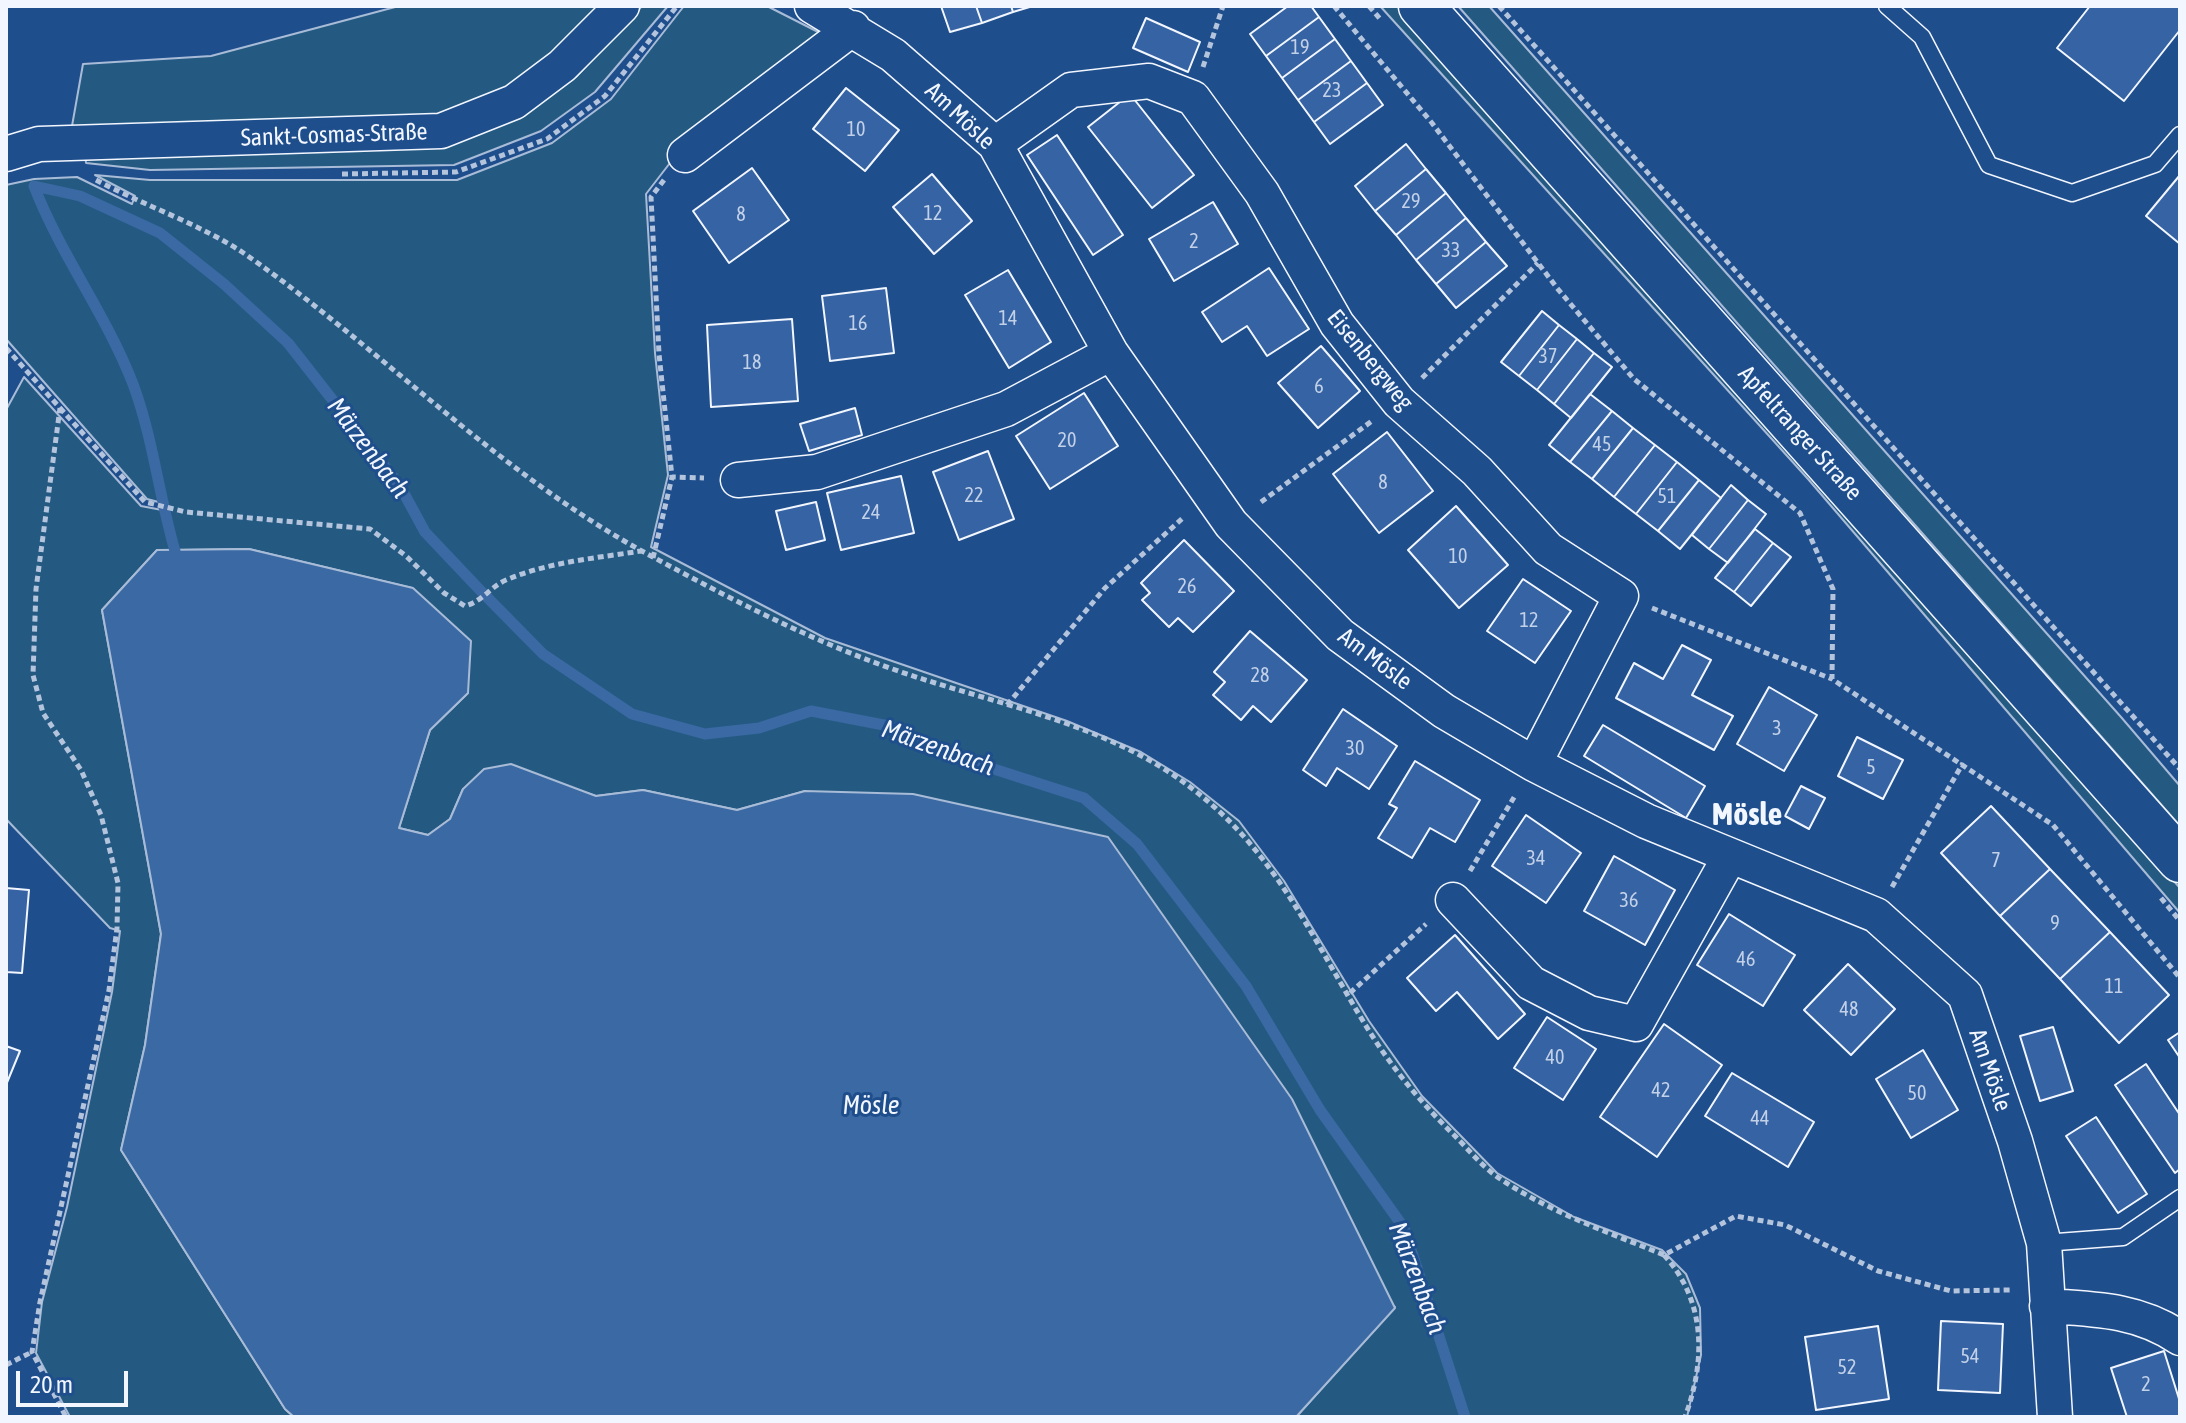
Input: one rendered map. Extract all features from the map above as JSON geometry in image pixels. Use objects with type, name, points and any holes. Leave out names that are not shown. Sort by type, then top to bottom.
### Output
[{"type":"street","name":"Sankt-Cosmas-Straße","points":[[6,154],[39,144],[441,131],[514,102],[562,66],[622,6]]},
{"type":"street","name":"Apfeltranger Straße","points":[[1421,6],[2180,860]]},
{"type":"street","name":"Am Mösle","points":[[685,155],[834,14],[893,55],[995,144],[1111,353],[1231,524],[1340,635],[1444,711],[1534,764],[1646,821],[1729,858],[1876,915],[1965,995],[2015,1141],[2044,1243],[2055,1417]]},
{"type":"street","points":[[995,144],[1071,90],[1149,81],[1193,98]]},
{"type":"street","name":"Eisenbergweg","points":[[1193,98],[1262,193],[1337,324],[1399,402],[1477,471],[1548,549],[1621,596]]},
{"type":"street","points":[[738,480],[817,472],[1006,409],[1111,353]]},
{"type":"street","points":[[1534,764],[1621,596]]},
{"type":"street","points":[[1453,900],[1531,983],[1589,1013],[1636,1024],[1729,858]]},
{"type":"street","points":[[2047,1297],[2118,1310],[2164,1327],[2180,1338]]},
{"type":"lane","points":[[1887,6],[1922,37],[1989,165],[2072,193],[2155,164],[2180,135]]},
{"type":"lane","points":[[2044,1243],[2123,1237],[2180,1198]]},
{"type":"path","points":[[1193,98],[1223,6]]},
{"type":"path","points":[[1334,6],[1432,123],[1557,288],[1634,379],[1800,513],[1833,589],[1832,679]]},
{"type":"path","points":[[1499,6],[2180,769]]},
{"type":"path","points":[[653,558],[672,477],[659,354],[651,197],[685,155]]},
{"type":"path","points":[[92,178],[239,250],[323,311],[455,424],[653,558],[828,645],[1140,754],[1187,784],[1236,824],[1281,881],[1320,941],[1361,1019],[1417,1099],[1495,1175],[1574,1217],[1664,1255],[1683,1277],[1697,1311],[1699,1357],[1685,1417]]},
{"type":"path","points":[[6,348],[145,502],[186,512],[370,529],[406,556],[444,593],[465,606],[477,603],[504,581],[565,563],[642,551]]},
{"type":"path","points":[[60,408],[36,589],[33,675],[43,713],[81,770],[101,815],[118,883],[117,928],[109,990],[40,1302],[32,1352],[66,1417]]},
{"type":"path","points":[[672,477],[738,480]]},
{"type":"path","points":[[1007,705],[1105,588],[1210,494]]},
{"type":"path","points":[[1621,596],[1832,679],[1963,763],[2053,825],[2180,978]]},
{"type":"path","points":[[1876,915],[1963,763]]},
{"type":"path","points":[[1664,1255],[1736,1216],[1785,1225],[1878,1271],[1951,1291],[2047,1297]]},
{"type":"path","points":[[6,1365],[32,1352]]},
{"type":"shaded area","points":[[399,6],[599,6],[551,58],[506,90],[440,116],[159,129],[72,126],[83,64],[211,56]]},
{"type":"shaded area","points":[[642,6],[668,6],[595,92],[541,131],[454,165],[150,170],[86,163],[85,154],[522,114],[576,77]]},
{"type":"shaded area","points":[[684,6],[767,6],[828,37],[680,150],[646,194],[655,353],[668,475],[651,547],[825,638],[1067,721],[1141,752],[1190,782],[1239,821],[1284,881],[1369,1021],[1422,1096],[1497,1173],[1574,1217],[1662,1250],[1686,1274],[1700,1308],[1701,1355],[1687,1417],[1296,1417],[1395,1307],[805,791],[737,810],[643,790],[596,796],[556,783],[463,789],[450,819],[428,835],[399,828],[430,730],[468,693],[412,588],[249,549],[177,550],[166,504],[147,499],[6,339],[6,185],[34,179],[77,177],[132,204],[135,196],[95,175],[150,180],[457,180],[552,143],[611,99]]},
{"type":"shaded area","points":[[1380,6],[1397,6],[2180,888],[2180,913],[1808,479]]},
{"type":"shaded area","points":[[1458,6],[1489,6],[2121,717],[2180,786],[2180,826]]},
{"type":"shaded area","points":[[24,377],[141,506],[162,510],[173,551],[157,550],[102,610],[161,934],[145,1045],[121,1150],[285,1409],[294,1417],[70,1417],[36,1353],[42,1302],[67,1207],[112,992],[120,931],[110,928],[6,819],[6,410]]},
{"type":"water","name":"Mösle","points":[[249,549],[413,588],[471,641],[468,693],[430,730],[399,828],[428,835],[450,819],[463,789],[484,769],[511,764],[596,796],[643,790],[737,810],[805,791],[913,794],[1108,837],[1292,1099],[1395,1308],[1296,1417],[294,1417],[285,1409],[121,1150],[145,1045],[161,934],[102,610],[157,550]]},
{"type":"building","points":[[941,6],[976,6],[982,23],[950,32]]},
{"type":"building","points":[[976,6],[1011,6],[1013,12],[982,23]]},
{"type":"building","points":[[1011,6],[1033,6],[1013,12]]},
{"type":"building","points":[[1288,6],[1311,6],[1319,17],[1266,56],[1250,34]]},
{"type":"building","points":[[2090,6],[2180,6],[2180,30],[2124,101],[2057,48]]},
{"type":"building","points":[[1319,17],[1335,39],[1282,78],[1266,56]]},
{"type":"building","points":[[1146,18],[1200,42],[1188,72],[1133,48]]},
{"type":"building","points":[[1335,39],[1351,61],[1298,100],[1282,78]]},
{"type":"building","points":[[1351,61],[1367,83],[1314,122],[1298,100]]},
{"type":"building","points":[[1367,83],[1383,105],[1330,144],[1314,122]]},
{"type":"building","points":[[846,88],[899,130],[865,171],[813,129]]},
{"type":"building","points":[[1130,94],[1194,175],[1152,208],[1088,127]]},
{"type":"building","points":[[1057,135],[1123,235],[1093,255],[1027,155]]},
{"type":"building","points":[[1406,144],[1426,169],[1375,211],[1355,186]]},
{"type":"building","points":[[752,168],[789,220],[729,263],[693,211]]},
{"type":"building","points":[[1426,169],[1446,193],[1396,235],[1375,211]]},
{"type":"building","points":[[932,174],[972,221],[934,254],[893,207]]},
{"type":"building","points":[[2180,175],[2180,244],[2146,216]]},
{"type":"building","points":[[1446,193],[1466,218],[1416,260],[1396,235]]},
{"type":"building","points":[[1213,202],[1238,244],[1174,281],[1149,239]]},
{"type":"building","points":[[1466,218],[1486,242],[1436,284],[1416,260]]},
{"type":"building","points":[[1486,242],[1507,266],[1456,308],[1436,284]]},
{"type":"building","points":[[1269,268],[1309,329],[1267,356],[1247,326],[1222,342],[1202,312]]},
{"type":"building","points":[[1008,270],[1051,342],[1009,368],[965,295]]},
{"type":"building","points":[[886,288],[894,353],[830,361],[822,296]]},
{"type":"building","points":[[1542,311],[1559,325],[1519,376],[1501,362]]},
{"type":"building","points":[[792,319],[798,401],[711,407],[707,325]]},
{"type":"building","points":[[1559,325],[1577,339],[1537,390],[1519,376]]},
{"type":"building","points":[[1577,339],[1594,353],[1554,404],[1537,390]]},
{"type":"building","points":[[1321,346],[1360,391],[1318,428],[1278,383]]},
{"type":"building","points":[[1594,353],[1612,367],[1571,418],[1554,404]]},
{"type":"building","points":[[1084,393],[1118,446],[1050,489],[1016,436]]},
{"type":"building","points":[[1590,394],[1612,411],[1570,462],[1549,445]]},
{"type":"building","points":[[855,408],[862,435],[809,451],[800,424]]},
{"type":"building","points":[[1612,411],[1633,428],[1592,479],[1570,462]]},
{"type":"building","points":[[1633,428],[1655,445],[1614,497],[1592,479]]},
{"type":"building","points":[[1387,432],[1433,491],[1379,533],[1333,474]]},
{"type":"building","points":[[1655,445],[1677,462],[1636,514],[1614,497]]},
{"type":"building","points":[[988,451],[1014,519],[959,540],[933,472]]},
{"type":"building","points":[[1677,462],[1699,480],[1658,531],[1636,514]]},
{"type":"building","points":[[901,476],[914,533],[841,550],[827,493]]},
{"type":"building","points":[[1699,480],[1721,498],[1680,549],[1658,531]]},
{"type":"building","points":[[1731,485],[1748,500],[1709,549],[1692,535]]},
{"type":"building","points":[[1748,500],[1766,514],[1728,563],[1709,549]]},
{"type":"building","points":[[816,502],[825,540],[786,550],[776,511]]},
{"type":"building","points":[[1456,506],[1508,565],[1459,608],[1408,550]]},
{"type":"building","points":[[1755,529],[1773,543],[1734,592],[1715,578]]},
{"type":"building","points":[[1184,540],[1234,591],[1193,632],[1178,618],[1169,627],[1142,600],[1150,593],[1141,583]]},
{"type":"building","points":[[1773,543],[1791,557],[1751,606],[1734,592]]},
{"type":"building","points":[[1523,579],[1571,611],[1535,663],[1487,631]]},
{"type":"building","points":[[1250,631],[1307,680],[1271,722],[1253,706],[1241,720],[1213,695],[1225,682],[1214,672]]},
{"type":"building","points":[[1682,645],[1711,660],[1692,695],[1733,716],[1714,750],[1616,698],[1634,663],[1663,679]]},
{"type":"building","points":[[1769,687],[1817,715],[1784,771],[1737,744]]},
{"type":"building","points":[[1343,709],[1397,746],[1369,789],[1337,768],[1326,786],[1303,770]]},
{"type":"building","points":[[1603,725],[1705,786],[1686,818],[1584,756]]},
{"type":"building","points":[[1857,737],[1903,760],[1883,799],[1838,776]]},
{"type":"building","points":[[1415,761],[1480,800],[1455,842],[1430,828],[1412,858],[1378,838],[1397,808],[1389,804]]},
{"type":"building","points":[[1801,786],[1825,798],[1809,829],[1785,816]]},
{"type":"building","points":[[1991,806],[2050,869],[2000,916],[1941,853]]},
{"type":"building","points":[[1526,815],[1581,853],[1546,903],[1492,866]]},
{"type":"building","points":[[1614,856],[1675,890],[1645,945],[1584,911]]},
{"type":"building","points":[[2050,869],[2110,932],[2060,979],[2000,916]]},
{"type":"building","points":[[6,888],[29,890],[22,973],[6,972]]},
{"type":"building","points":[[1729,914],[1795,955],[1763,1006],[1697,965]]},
{"type":"building","points":[[2110,932],[2169,995],[2119,1043],[2060,979]]},
{"type":"building","points":[[1455,935],[1525,1014],[1498,1039],[1457,992],[1436,1011],[1407,978]]},
{"type":"building","points":[[1848,964],[1895,1009],[1851,1055],[1804,1010]]},
{"type":"building","points":[[1547,1017],[1596,1049],[1563,1100],[1514,1068]]},
{"type":"building","points":[[1664,1024],[1722,1065],[1657,1157],[1600,1117]]},
{"type":"building","points":[[2053,1027],[2073,1091],[2040,1101],[2020,1036]]},
{"type":"building","points":[[2180,1032],[2180,1058],[2168,1040]]},
{"type":"building","points":[[6,1046],[20,1051],[6,1085]]},
{"type":"building","points":[[1923,1050],[1958,1110],[1911,1138],[1876,1079]]},
{"type":"building","points":[[2146,1064],[2180,1115],[2180,1169],[2175,1173],[2115,1085]]},
{"type":"building","points":[[1732,1073],[1814,1122],[1788,1167],[1705,1116]]},
{"type":"building","points":[[2096,1117],[2147,1194],[2118,1213],[2066,1136]]},
{"type":"building","points":[[1941,1321],[2003,1324],[2000,1393],[1938,1390]]},
{"type":"building","points":[[1878,1326],[1889,1399],[1816,1410],[1805,1337]]},
{"type":"building","points":[[2164,1351],[2180,1402],[2180,1417],[2127,1417],[2111,1368]]},
{"type":"waterway","name":"Märzenbach","points":[[34,186],[80,196],[160,233],[224,284],[288,343],[400,486],[425,532],[479,589],[543,654],[632,714],[705,734],[759,728],[811,711],[889,726],[972,762],[1084,798],[1137,844],[1246,986],[1320,1110],[1404,1228],[1465,1417]]},
{"type":"waterway","points":[[34,186],[133,384],[146,425],[175,551]]},
{"type":"district","name":"Mösle","points":[[1747,815]]}]
